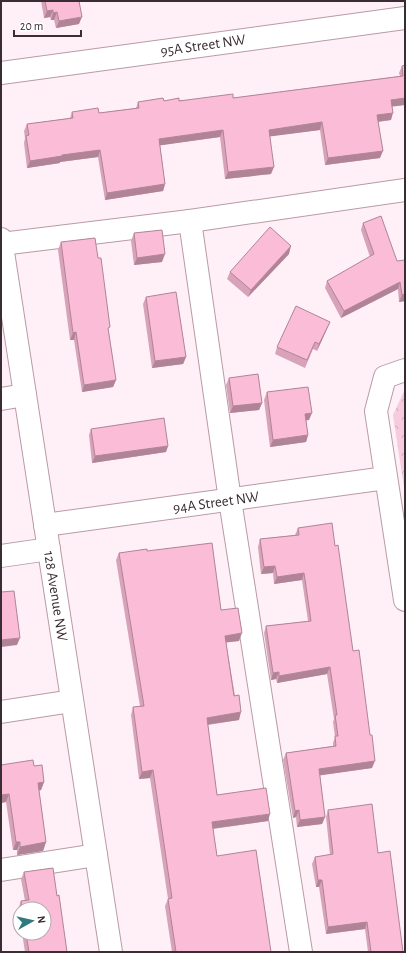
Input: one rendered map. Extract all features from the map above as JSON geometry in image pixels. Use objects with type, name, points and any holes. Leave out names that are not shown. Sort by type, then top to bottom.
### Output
[{"type":"street","name":"95A Street NW","points":[[1,73],[405,18]]},
{"type":"street","points":[[1,243],[190,221],[405,190]]},
{"type":"street","points":[[190,221],[230,500],[301,952]]},
{"type":"street","name":"128 Avenue NW","points":[[1,243],[111,952]]},
{"type":"street","points":[[405,370],[385,377],[376,411],[405,600]]},
{"type":"street","points":[[1,398],[25,395]]},
{"type":"street","name":"94A Street NW","points":[[45,526],[386,478]]},
{"type":"street","points":[[1,556],[49,549]]},
{"type":"street","points":[[1,712],[72,701]]},
{"type":"street","points":[[1,870],[96,855]]},
{"type":"green space","points":[[405,389],[405,494],[393,415]]},
{"type":"building","points":[[45,1],[79,1],[82,17],[59,21],[57,12],[53,13],[53,10],[47,11]]},
{"type":"building","points":[[405,65],[405,98],[391,100],[393,113],[377,115],[383,151],[328,158],[322,122],[269,130],[274,167],[228,172],[223,130],[159,139],[165,184],[107,193],[100,150],[30,161],[26,136],[29,135],[27,124],[73,118],[72,112],[98,108],[99,113],[139,108],[138,102],[163,98],[164,101],[179,98],[179,101],[233,94],[233,98],[403,76],[402,66]]},
{"type":"building","points":[[381,216],[397,261],[405,260],[405,294],[402,295],[400,282],[344,311],[327,281],[374,254],[363,223]]},
{"type":"building","points":[[270,227],[291,246],[251,290],[230,272]]},
{"type":"building","points":[[162,230],[165,254],[137,258],[134,233]]},
{"type":"building","points":[[95,238],[98,258],[101,258],[110,327],[108,328],[116,380],[84,385],[76,332],[73,333],[61,242]]},
{"type":"building","points":[[176,292],[186,357],[155,361],[146,297]]},
{"type":"building","points":[[296,306],[330,322],[319,344],[315,342],[307,360],[277,347]]},
{"type":"building","points":[[258,374],[262,403],[233,406],[229,378]]},
{"type":"building","points":[[308,387],[312,413],[305,414],[308,435],[273,440],[267,392]]},
{"type":"building","points":[[164,418],[168,446],[95,456],[91,429]]},
{"type":"building","points":[[332,523],[335,546],[338,545],[353,651],[359,650],[370,735],[372,735],[375,761],[319,769],[325,817],[300,820],[299,810],[295,811],[286,753],[336,746],[335,736],[338,736],[335,715],[337,715],[330,667],[279,676],[279,672],[273,673],[266,626],[311,621],[304,573],[277,577],[275,566],[264,567],[260,539],[299,535],[298,528]]},
{"type":"building","points":[[212,543],[221,610],[238,608],[242,633],[225,636],[234,696],[239,695],[241,712],[207,718],[217,795],[266,788],[270,814],[212,822],[217,856],[256,850],[271,952],[176,952],[168,899],[172,898],[153,770],[142,772],[133,707],[144,706],[119,553]]},
{"type":"building","points":[[14,591],[20,638],[1,640],[1,592]]},
{"type":"building","points":[[33,760],[34,766],[42,765],[44,782],[38,783],[46,842],[20,847],[20,842],[16,842],[9,794],[1,795],[1,765]]},
{"type":"building","points":[[372,804],[378,853],[390,851],[403,952],[371,952],[367,922],[328,927],[322,880],[318,880],[315,857],[333,854],[328,810]]},
{"type":"building","points":[[53,868],[57,896],[59,895],[67,952],[29,952],[27,941],[52,941],[52,901],[21,901],[29,900],[24,872]]}]
